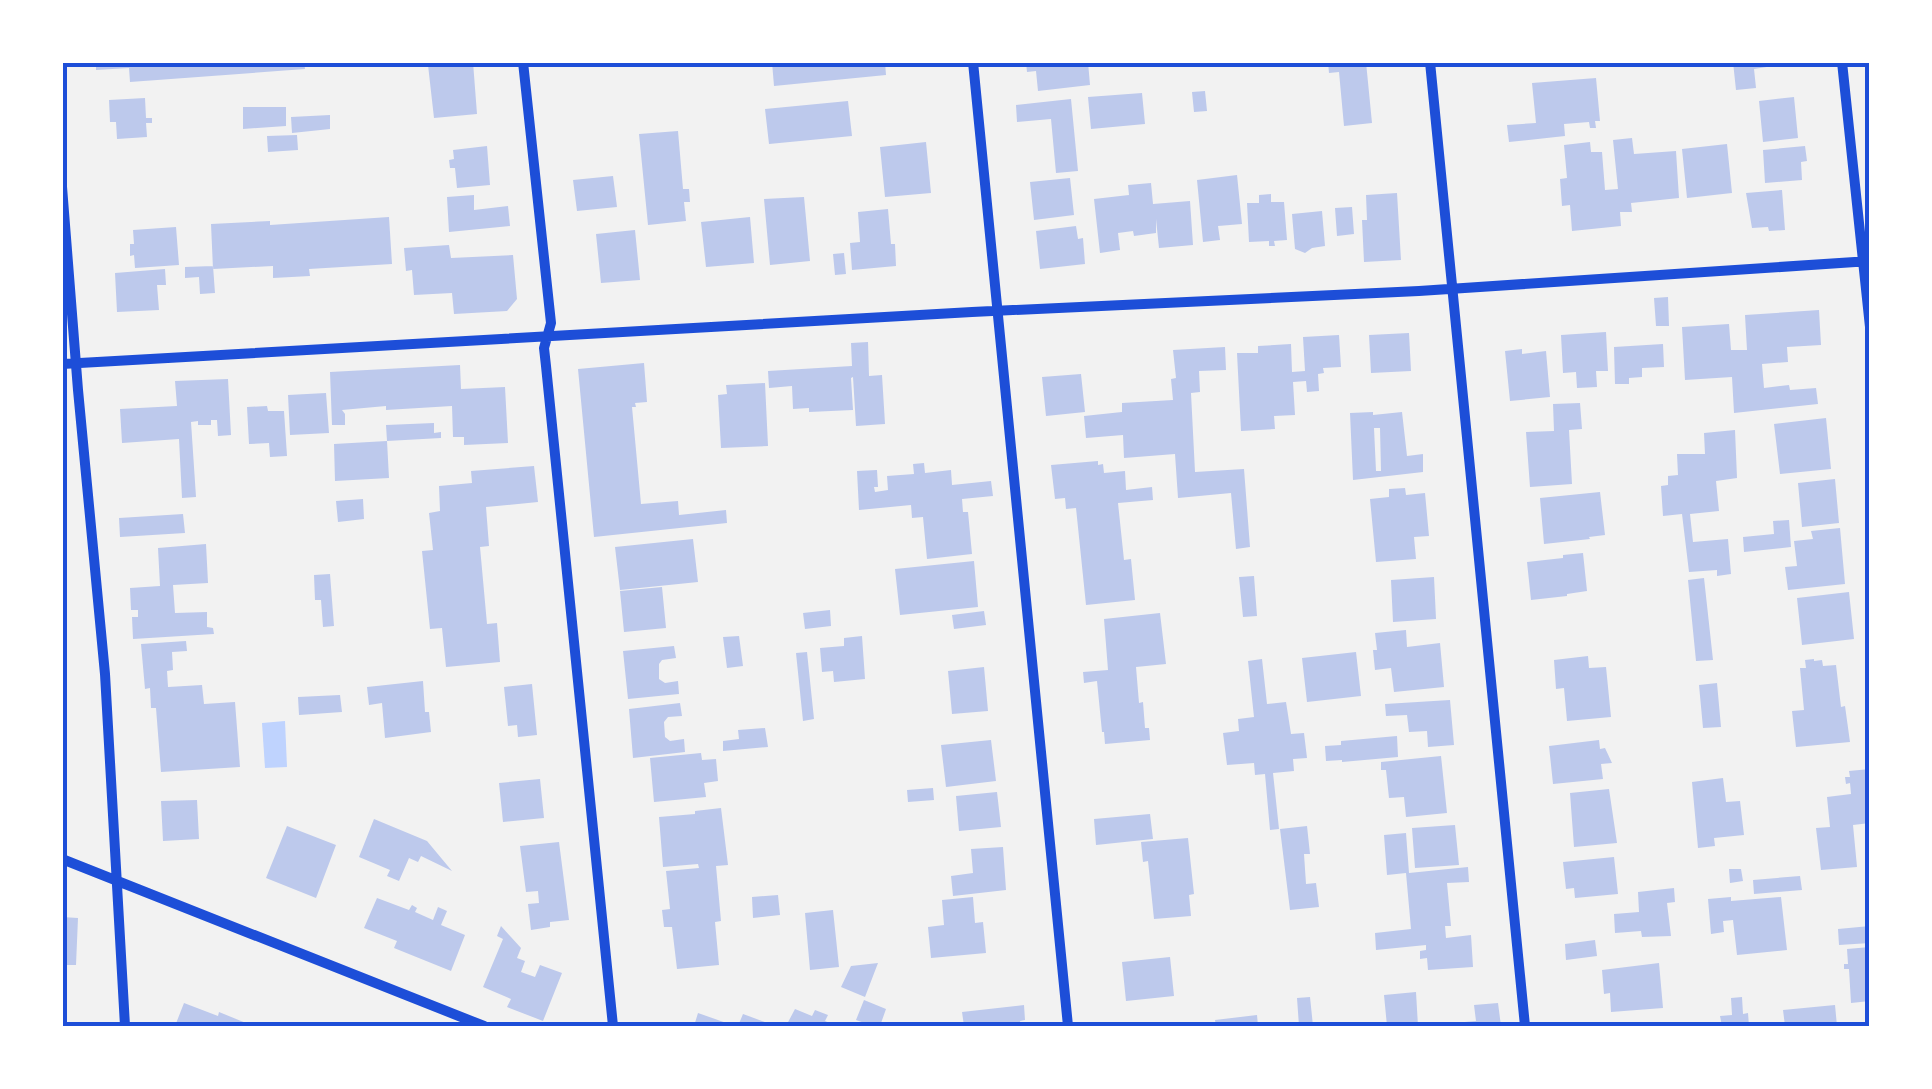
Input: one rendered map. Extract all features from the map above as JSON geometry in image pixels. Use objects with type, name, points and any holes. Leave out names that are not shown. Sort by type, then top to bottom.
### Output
[{"type":"street","points":[[523,62],[551,322],[544,348],[613,1026]]},
{"type":"street","points":[[974,62],[1068,1026]]},
{"type":"street","points":[[1430,62],[1525,1026]]},
{"type":"street","points":[[1842,62],[1870,327]]},
{"type":"street","points":[[62,186],[106,674],[125,1026]]},
{"type":"street","points":[[62,364],[1866,262]]},
{"type":"street","points":[[62,859],[484,1026]]},
{"type":"water","points":[[285,721],[287,767],[265,768],[262,723]]},
{"type":"building","points":[[96,62],[304,62],[305,69],[130,82],[129,68],[96,70]]},
{"type":"building","points":[[473,62],[477,114],[434,118],[428,65]]},
{"type":"building","points":[[772,62],[885,62],[886,75],[774,86]]},
{"type":"building","points":[[1026,62],[1088,62],[1090,85],[1038,91],[1036,71],[1027,72]]},
{"type":"building","points":[[1328,62],[1366,62],[1372,123],[1344,126],[1339,72],[1329,73]]},
{"type":"building","points":[[1733,62],[1772,62],[1773,66],[1754,69],[1756,88],[1736,90]]},
{"type":"building","points":[[1596,78],[1600,121],[1595,121],[1596,128],[1590,128],[1589,122],[1564,124],[1565,136],[1509,142],[1507,125],[1536,123],[1532,83]]},
{"type":"building","points":[[1205,91],[1207,111],[1194,112],[1192,92]]},
{"type":"building","points":[[1142,93],[1145,124],[1091,129],[1088,97]]},
{"type":"building","points":[[1794,97],[1798,138],[1763,142],[1759,101]]},
{"type":"building","points":[[145,98],[146,118],[152,118],[152,123],[146,123],[147,137],[117,139],[116,122],[110,122],[109,100]]},
{"type":"building","points":[[1071,99],[1078,171],[1056,173],[1051,119],[1017,122],[1016,105]]},
{"type":"building","points":[[848,101],[852,136],[769,144],[765,109]]},
{"type":"building","points":[[243,107],[286,107],[286,126],[243,129]]},
{"type":"building","points":[[330,115],[330,129],[292,133],[291,117]]},
{"type":"building","points":[[678,131],[683,189],[689,189],[690,202],[684,202],[686,221],[648,225],[639,134]]},
{"type":"building","points":[[297,135],[298,150],[268,152],[267,136]]},
{"type":"building","points":[[1632,138],[1634,154],[1676,151],[1679,198],[1631,203],[1632,212],[1620,212],[1621,226],[1572,231],[1570,205],[1562,206],[1560,179],[1567,178],[1564,145],[1590,142],[1591,152],[1602,152],[1605,190],[1618,189],[1613,140]]},
{"type":"building","points":[[926,142],[931,193],[885,197],[880,147]]},
{"type":"building","points":[[1727,144],[1732,193],[1687,198],[1682,149]]},
{"type":"building","points":[[487,146],[490,185],[457,188],[455,168],[450,168],[449,160],[454,159],[453,150]]},
{"type":"building","points":[[1805,146],[1807,161],[1801,162],[1802,180],[1765,183],[1763,150]]},
{"type":"building","points":[[1237,175],[1242,224],[1218,226],[1220,240],[1203,242],[1197,180]]},
{"type":"building","points":[[613,176],[617,207],[577,211],[573,180]]},
{"type":"building","points":[[1070,178],[1074,215],[1034,220],[1030,182]]},
{"type":"building","points":[[1151,183],[1153,204],[1190,201],[1193,245],[1159,248],[1156,219],[1156,233],[1118,233],[1120,250],[1100,253],[1094,199],[1129,195],[1128,185]]},
{"type":"building","points":[[1782,190],[1785,230],[1752,228],[1746,193]]},
{"type":"building","points":[[1397,193],[1401,260],[1364,262],[1362,220],[1367,220],[1366,195]]},
{"type":"building","points":[[1271,194],[1271,202],[1284,202],[1287,240],[1274,241],[1275,246],[1269,246],[1269,241],[1249,242],[1247,203],[1259,203],[1259,195]]},
{"type":"building","points":[[474,195],[474,210],[508,206],[510,226],[449,232],[447,197]]},
{"type":"building","points":[[804,197],[810,261],[770,265],[764,199]]},
{"type":"building","points":[[1352,207],[1354,234],[1337,236],[1335,208]]},
{"type":"building","points":[[888,209],[896,266],[852,270],[850,243],[860,242],[858,212]]},
{"type":"building","points":[[1322,211],[1325,246],[1305,253],[1295,249],[1292,214]]},
{"type":"building","points":[[389,217],[392,264],[309,269],[310,276],[273,278],[273,266],[213,269],[211,224],[270,221],[270,225]]},
{"type":"building","points":[[750,217],[754,263],[706,267],[701,222]]},
{"type":"building","points":[[1076,226],[1078,239],[1083,238],[1085,264],[1040,269],[1036,231]]},
{"type":"building","points":[[176,227],[179,265],[135,268],[134,255],[130,256],[133,230]]},
{"type":"building","points":[[635,230],[640,280],[601,283],[596,234]]},
{"type":"building","points":[[449,245],[451,258],[513,255],[517,299],[507,311],[454,314],[452,293],[414,295],[412,270],[406,271],[404,248]]},
{"type":"building","points":[[844,253],[846,274],[835,275],[833,254]]},
{"type":"building","points":[[213,266],[215,293],[200,294],[199,277],[185,278],[185,267]]},
{"type":"building","points":[[165,269],[166,285],[157,285],[159,310],[117,312],[115,273]]},
{"type":"building","points":[[1668,297],[1669,326],[1656,326],[1654,298]]},
{"type":"building","points":[[1819,310],[1821,345],[1787,347],[1788,362],[1762,364],[1764,388],[1816,388],[1818,404],[1734,413],[1732,377],[1685,380],[1682,327],[1729,324],[1731,350],[1747,350],[1745,315]]},
{"type":"building","points":[[1606,332],[1608,371],[1596,371],[1597,387],[1577,388],[1576,372],[1563,373],[1561,335]]},
{"type":"building","points":[[1409,333],[1411,371],[1371,373],[1369,335]]},
{"type":"building","points":[[1339,335],[1341,367],[1323,368],[1324,373],[1318,374],[1319,391],[1307,392],[1306,381],[1293,382],[1295,415],[1274,416],[1275,429],[1241,431],[1237,353],[1258,353],[1258,346],[1291,344],[1292,372],[1305,371],[1303,337]]},
{"type":"building","points":[[868,342],[869,376],[882,375],[885,424],[856,426],[853,377],[853,410],[793,409],[792,386],[769,388],[768,371],[852,366],[851,343]]},
{"type":"building","points":[[1663,344],[1664,367],[1642,368],[1642,377],[1629,378],[1629,384],[1615,384],[1614,347]]},
{"type":"building","points":[[1225,347],[1226,370],[1199,371],[1200,392],[1191,393],[1195,472],[1244,469],[1250,547],[1236,549],[1231,493],[1178,498],[1175,454],[1124,458],[1123,435],[1086,438],[1084,416],[1122,412],[1122,403],[1173,400],[1173,350]]},
{"type":"building","points":[[1522,349],[1522,354],[1546,351],[1550,397],[1510,401],[1505,351]]},
{"type":"building","points":[[644,363],[647,402],[632,407],[641,504],[678,501],[679,515],[726,510],[727,523],[594,537],[578,369]]},
{"type":"building","points":[[460,365],[461,389],[505,387],[508,443],[464,445],[464,437],[453,437],[452,406],[342,410],[345,425],[332,425],[330,372]]},
{"type":"building","points":[[1081,374],[1085,412],[1046,416],[1042,377]]},
{"type":"building","points":[[228,379],[231,435],[218,436],[217,420],[211,420],[211,425],[191,422],[196,497],[182,498],[179,439],[122,443],[120,409],[177,406],[175,381]]},
{"type":"building","points":[[765,383],[768,446],[721,448],[718,395],[727,394],[726,385]]},
{"type":"building","points":[[326,393],[329,433],[290,435],[288,395]]},
{"type":"building","points":[[1580,403],[1582,429],[1569,430],[1572,484],[1530,487],[1526,432],[1554,431],[1553,404]]},
{"type":"building","points":[[267,406],[268,411],[284,411],[287,456],[270,457],[269,443],[249,444],[247,407]]},
{"type":"building","points":[[1402,412],[1407,456],[1423,454],[1423,472],[1353,480],[1350,413]],"holes":[[[1374,428],[1380,428],[1381,471],[1376,471]]]},
{"type":"building","points":[[1826,418],[1831,469],[1780,474],[1774,424]]},
{"type":"building","points":[[434,423],[434,433],[441,432],[441,438],[387,441],[386,425]]},
{"type":"building","points":[[1735,430],[1737,478],[1716,481],[1719,511],[1690,514],[1693,542],[1728,539],[1731,574],[1717,576],[1717,570],[1689,572],[1682,514],[1663,516],[1661,486],[1668,485],[1668,476],[1678,475],[1677,454],[1705,454],[1704,433]]},
{"type":"building","points":[[387,441],[389,478],[335,481],[334,444]]},
{"type":"building","points":[[1098,461],[1098,465],[1103,464],[1104,473],[1125,471],[1126,490],[1152,487],[1153,500],[1118,503],[1124,560],[1131,559],[1135,600],[1086,605],[1076,508],[1066,509],[1065,498],[1055,499],[1051,465]]},
{"type":"building","points":[[924,463],[925,473],[951,470],[952,485],[991,481],[993,496],[962,499],[963,512],[968,512],[972,554],[927,559],[923,517],[912,518],[911,505],[859,510],[857,471],[877,470],[875,492],[888,490],[887,476],[914,474],[913,464]]},
{"type":"building","points":[[534,466],[538,502],[486,507],[489,546],[480,547],[487,624],[497,623],[500,662],[446,667],[442,628],[430,629],[422,551],[433,550],[429,513],[440,511],[439,486],[472,483],[471,471]]},
{"type":"building","points":[[1835,479],[1839,523],[1802,527],[1798,483]]},
{"type":"building","points":[[1405,488],[1406,495],[1425,493],[1429,536],[1414,537],[1416,559],[1376,562],[1370,499],[1389,497],[1389,489]]},
{"type":"building","points":[[1600,492],[1605,535],[1544,544],[1540,498]]},
{"type":"building","points":[[363,499],[364,519],[338,522],[336,501]]},
{"type":"building","points":[[183,514],[185,533],[120,537],[119,518]]},
{"type":"building","points":[[1789,520],[1791,547],[1744,552],[1743,537],[1774,534],[1773,521]]},
{"type":"building","points":[[1840,528],[1845,584],[1788,590],[1785,567],[1797,566],[1794,541],[1813,539],[1811,531]]},
{"type":"building","points":[[693,539],[698,582],[620,590],[615,547]]},
{"type":"building","points":[[206,544],[208,583],[173,585],[175,613],[207,612],[207,627],[213,628],[214,634],[133,639],[132,617],[138,617],[138,610],[131,610],[130,588],[160,586],[158,548]]},
{"type":"building","points":[[1583,553],[1587,591],[1531,600],[1527,562]]},
{"type":"building","points":[[974,561],[978,607],[900,615],[895,569]]},
{"type":"building","points":[[330,574],[334,626],[323,627],[321,600],[315,600],[314,575]]},
{"type":"building","points":[[1254,576],[1257,616],[1243,617],[1239,577]]},
{"type":"building","points":[[1434,577],[1436,619],[1393,622],[1391,580]]},
{"type":"building","points":[[1704,578],[1713,660],[1696,661],[1688,580]]},
{"type":"building","points":[[662,587],[666,628],[624,632],[620,591]]},
{"type":"building","points":[[1849,592],[1854,639],[1802,645],[1797,598]]},
{"type":"building","points":[[830,610],[831,626],[805,629],[803,613]]},
{"type":"building","points":[[984,611],[986,625],[954,629],[952,615]]},
{"type":"building","points":[[1160,613],[1166,664],[1136,667],[1139,703],[1143,702],[1150,740],[1105,744],[1097,681],[1084,683],[1083,672],[1108,670],[1104,619]]},
{"type":"building","points":[[1406,630],[1407,647],[1440,643],[1444,687],[1394,692],[1391,668],[1375,670],[1375,633]]},
{"type":"building","points":[[739,636],[743,666],[727,668],[723,637]]},
{"type":"building","points":[[862,636],[865,679],[834,682],[833,671],[822,672],[820,648],[844,646],[844,638]]},
{"type":"building","points":[[186,641],[187,651],[172,652],[173,670],[167,671],[168,687],[202,685],[204,704],[235,702],[240,767],[161,772],[156,708],[151,708],[150,688],[145,689],[141,644]]},
{"type":"building","points":[[674,646],[676,658],[662,660],[659,679],[665,683],[678,681],[679,694],[628,699],[623,651]]},
{"type":"building","points":[[807,652],[814,719],[803,721],[796,653]]},
{"type":"building","points":[[1356,652],[1361,696],[1307,702],[1302,658]]},
{"type":"building","points":[[1588,656],[1589,668],[1606,667],[1611,717],[1567,721],[1564,688],[1556,689],[1554,660]]},
{"type":"building","points":[[1262,659],[1267,704],[1286,702],[1291,734],[1304,733],[1307,758],[1293,759],[1294,771],[1273,773],[1279,829],[1270,830],[1265,774],[1255,775],[1254,763],[1227,765],[1223,733],[1239,731],[1238,719],[1254,717],[1248,661]]},
{"type":"building","points":[[1805,660],[1822,660],[1823,666],[1836,665],[1850,742],[1796,747],[1792,711],[1804,710],[1800,668],[1806,668]]},
{"type":"building","points":[[984,667],[988,711],[952,714],[948,671]]},
{"type":"building","points":[[423,681],[431,732],[385,738],[382,703],[369,705],[367,687]]},
{"type":"building","points":[[1717,683],[1721,727],[1703,728],[1699,685]]},
{"type":"building","points":[[532,684],[537,735],[518,737],[517,725],[508,726],[504,687]]},
{"type":"building","points":[[340,695],[342,712],[299,715],[298,697]]},
{"type":"building","points":[[1450,700],[1454,745],[1428,747],[1427,731],[1409,732],[1407,715],[1386,716],[1385,704]]},
{"type":"building","points":[[680,703],[682,716],[668,717],[664,722],[665,737],[670,741],[684,739],[685,752],[633,758],[629,709]]},
{"type":"building","points":[[765,728],[768,747],[723,751],[723,741],[739,739],[738,730]]},
{"type":"building","points":[[1397,736],[1398,757],[1326,761],[1325,746]]},
{"type":"building","points":[[991,740],[996,781],[946,787],[941,745]]},
{"type":"building","points":[[1599,740],[1600,749],[1605,748],[1612,763],[1601,764],[1603,779],[1553,784],[1549,746]]},
{"type":"building","points":[[701,753],[702,760],[716,759],[718,781],[704,783],[706,797],[654,802],[650,758]]},
{"type":"building","points":[[1441,756],[1447,813],[1406,817],[1404,797],[1389,798],[1386,770],[1381,770],[1381,762]]},
{"type":"building","points":[[1870,769],[1870,823],[1853,825],[1857,867],[1821,870],[1816,828],[1830,827],[1827,797],[1851,794],[1845,777],[1850,777],[1849,771]]},
{"type":"building","points":[[1723,778],[1726,802],[1740,801],[1744,835],[1714,838],[1715,846],[1698,848],[1692,782]]},
{"type":"building","points":[[540,779],[544,818],[503,822],[499,783]]},
{"type":"building","points":[[933,788],[934,800],[908,802],[907,790]]},
{"type":"building","points":[[1609,789],[1617,843],[1574,847],[1570,793]]},
{"type":"building","points":[[997,792],[1001,827],[959,831],[956,796]]},
{"type":"building","points":[[197,800],[199,839],[163,841],[161,801]]},
{"type":"building","points":[[721,808],[728,865],[716,866],[721,921],[715,922],[719,965],[677,969],[672,927],[664,927],[662,910],[670,909],[666,871],[699,868],[698,864],[663,867],[659,817]]},
{"type":"building","points":[[1150,814],[1153,839],[1096,845],[1094,819]]},
{"type":"building","points":[[374,819],[427,841],[452,871],[421,856],[418,862],[409,858],[399,881],[387,876],[390,870],[359,857]]},
{"type":"building","points":[[1455,825],[1459,865],[1415,868],[1412,828]]},
{"type":"building","points":[[287,826],[336,845],[316,898],[266,878]]},
{"type":"building","points":[[1307,826],[1310,854],[1304,854],[1306,884],[1316,883],[1319,907],[1290,910],[1280,829]]},
{"type":"building","points":[[1406,833],[1409,873],[1468,867],[1469,882],[1447,883],[1451,926],[1445,926],[1446,938],[1471,935],[1473,967],[1428,970],[1427,958],[1420,959],[1420,951],[1426,950],[1426,945],[1376,950],[1375,933],[1411,929],[1406,873],[1387,875],[1384,835]]},
{"type":"building","points":[[1188,838],[1194,894],[1189,895],[1191,916],[1154,919],[1148,861],[1143,862],[1141,842]]},
{"type":"building","points":[[559,842],[569,920],[531,930],[528,904],[539,903],[538,891],[526,892],[520,846]]},
{"type":"building","points":[[1003,847],[1006,890],[953,896],[951,876],[973,873],[971,849]]},
{"type":"building","points":[[1614,857],[1618,894],[1575,898],[1574,888],[1566,889],[1563,862]]},
{"type":"building","points":[[1729,869],[1741,869],[1743,881],[1730,883]]},
{"type":"building","points":[[1800,876],[1802,890],[1754,894],[1753,880]]},
{"type":"building","points":[[1674,888],[1675,902],[1667,903],[1671,936],[1642,937],[1641,931],[1615,933],[1614,914],[1639,912],[1638,892]]},
{"type":"building","points":[[778,895],[780,915],[753,918],[752,897]]},
{"type":"building","points":[[973,897],[975,923],[983,922],[986,953],[931,958],[928,927],[944,925],[942,900]]},
{"type":"building","points":[[1731,897],[1731,901],[1781,897],[1787,950],[1737,955],[1733,920],[1723,921],[1724,932],[1711,934],[1708,899]]},
{"type":"building","points":[[377,898],[409,910],[412,905],[417,908],[415,912],[433,920],[438,907],[447,911],[441,925],[465,935],[451,971],[394,948],[397,941],[364,928]]},
{"type":"building","points":[[833,910],[839,967],[810,970],[805,913]]},
{"type":"building","points":[[62,917],[78,918],[76,965],[62,965]]},
{"type":"building","points":[[501,926],[521,948],[517,958],[525,961],[521,972],[535,977],[540,965],[562,973],[543,1021],[507,1007],[511,999],[483,987],[503,939],[497,936]]},
{"type":"building","points":[[1870,926],[1870,943],[1839,945],[1838,929]]},
{"type":"building","points":[[1595,940],[1597,956],[1566,960],[1565,944]]},
{"type":"building","points":[[1870,947],[1870,1001],[1851,1003],[1849,969],[1844,969],[1844,964],[1848,964],[1847,949]]},
{"type":"building","points":[[1170,957],[1174,996],[1126,1001],[1122,962]]},
{"type":"building","points":[[878,963],[865,997],[841,987],[851,966]]},
{"type":"building","points":[[1659,963],[1663,1008],[1611,1012],[1610,993],[1604,994],[1602,970]]},
{"type":"building","points":[[1416,992],[1418,1026],[1387,1026],[1384,995]]},
{"type":"building","points":[[1310,997],[1313,1026],[1299,1026],[1297,998]]},
{"type":"building","points":[[1742,997],[1743,1014],[1748,1013],[1749,1026],[1722,1026],[1720,1016],[1732,1015],[1731,998]]},
{"type":"building","points":[[864,1000],[886,1009],[880,1026],[856,1020]]},
{"type":"building","points":[[184,1003],[218,1016],[219,1012],[246,1023],[175,1026]]},
{"type":"building","points":[[1498,1003],[1501,1026],[1453,1026],[1476,1021],[1474,1005]]},
{"type":"building","points":[[1024,1005],[1025,1020],[1020,1021],[1021,1026],[964,1026],[962,1012]]},
{"type":"building","points":[[1835,1005],[1837,1026],[1785,1026],[1783,1010]]},
{"type":"building","points":[[795,1009],[812,1016],[815,1010],[828,1015],[825,1021],[837,1026],[786,1026]]},
{"type":"building","points":[[698,1013],[735,1026],[694,1026]]},
{"type":"building","points":[[743,1014],[776,1026],[738,1026]]},
{"type":"building","points":[[1257,1015],[1258,1026],[1216,1026],[1215,1020]]}]
